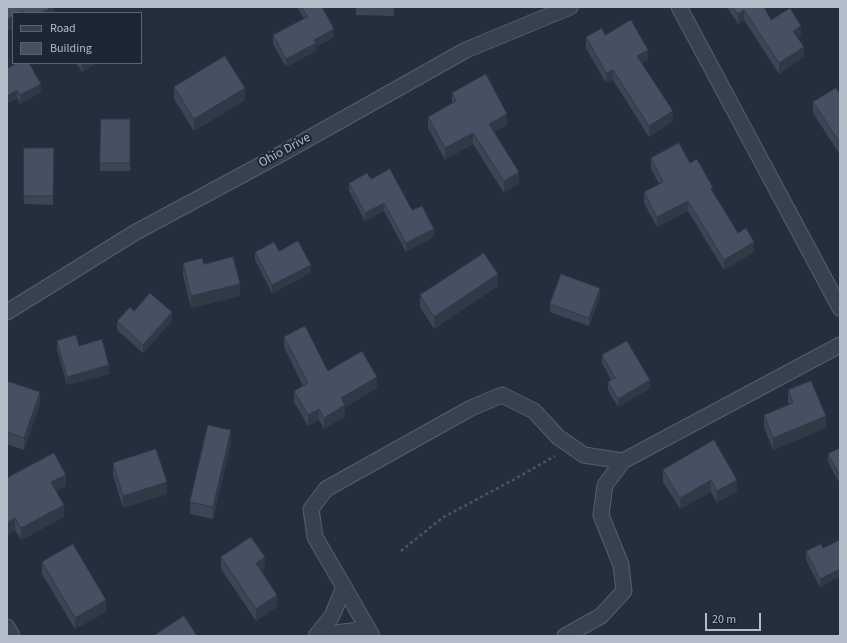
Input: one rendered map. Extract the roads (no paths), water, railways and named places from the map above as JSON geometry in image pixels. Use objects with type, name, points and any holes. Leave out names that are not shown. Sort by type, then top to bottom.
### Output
[{"type":"street","name":"Ohio Drive","points":[[7,312],[136,232],[288,150],[466,50],[570,7]]},
{"type":"street","points":[[679,7],[840,308]]},
{"type":"street","points":[[565,636],[601,616],[624,591],[621,565],[601,515],[605,485],[623,461],[840,345]]},
{"type":"street","points":[[317,636],[370,633],[315,537],[311,508],[326,489],[471,408],[502,396],[534,411],[558,437],[584,455],[623,461]]},
{"type":"street","points":[[317,636],[332,616],[344,586]]},
{"type":"street","points":[[7,627],[12,636]]}]
